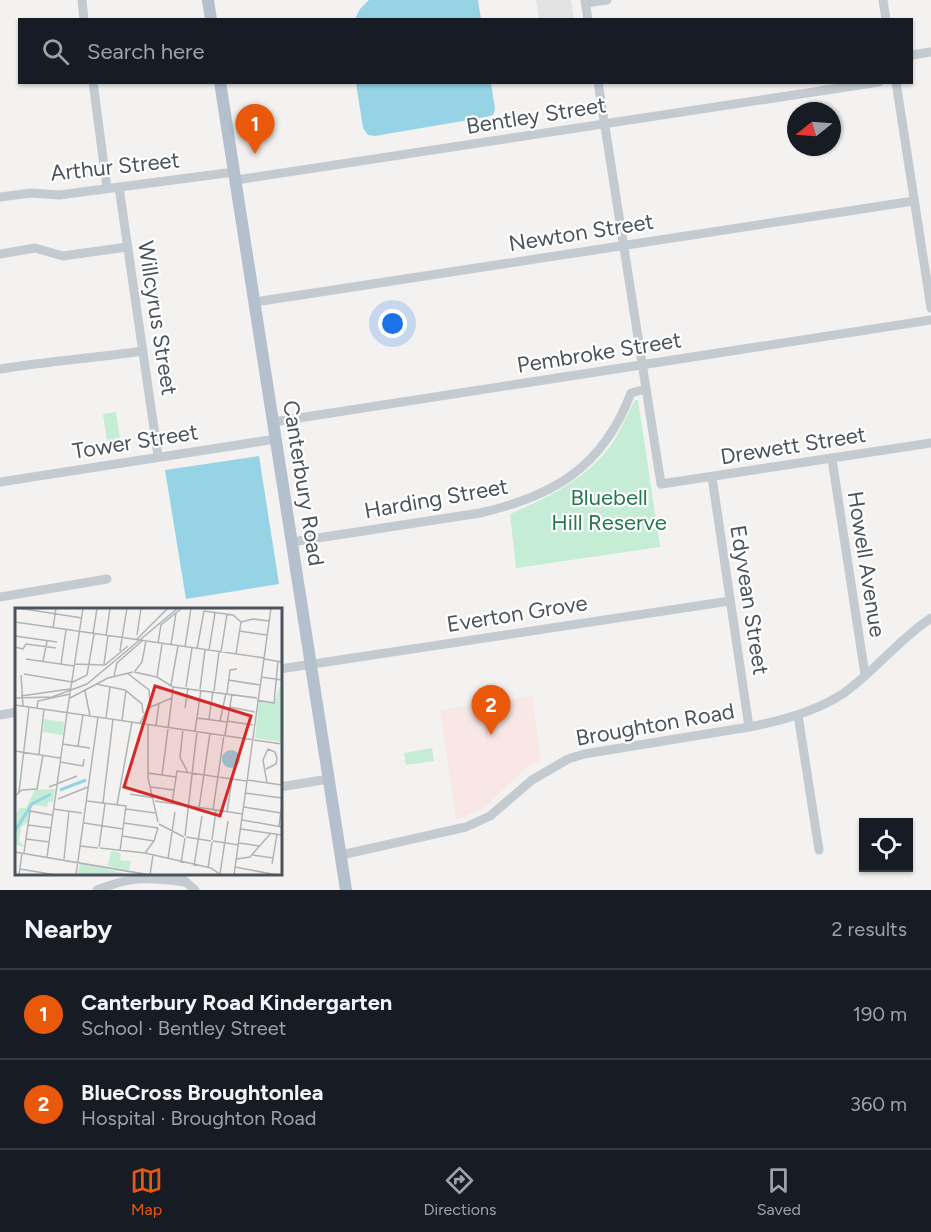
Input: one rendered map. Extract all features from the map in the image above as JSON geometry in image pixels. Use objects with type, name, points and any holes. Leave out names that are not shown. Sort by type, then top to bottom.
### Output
[{"type":"main road","points":[[207,0],[211,18]]},
{"type":"main road","name":"Canterbury Road","points":[[220,84],[346,890]]},
{"type":"street","points":[[81,0],[84,18]]},
{"type":"street","points":[[588,18],[586,2],[607,0]]},
{"type":"street","points":[[883,0],[886,18]]},
{"type":"street","points":[[913,55],[931,52]]},
{"type":"street","points":[[93,84],[107,188]]},
{"type":"street","points":[[598,84],[646,389]]},
{"type":"street","name":"Bentley Street","points":[[235,176],[866,84]]},
{"type":"street","points":[[896,84],[931,308]]},
{"type":"street","name":"Arthur Street","points":[[0,197],[31,193],[59,195],[107,188],[235,176]]},
{"type":"street","name":"Willcyrus Street","points":[[119,187],[158,456]]},
{"type":"street","name":"Newton Street","points":[[255,303],[914,201]]},
{"type":"street","points":[[0,254],[35,248],[63,256],[127,247]]},
{"type":"street","name":"Pembroke Street","points":[[273,422],[931,320]]},
{"type":"street","points":[[0,369],[48,361],[78,360],[143,351]]},
{"type":"street","name":"Drewett Street","points":[[646,389],[661,484],[931,443]]},
{"type":"street","name":"Harding Street","points":[[292,542],[480,513],[509,507],[536,497],[563,482],[588,463],[607,442],[623,415],[631,393],[646,389]]},
{"type":"street","name":"Tower Street","points":[[0,482],[276,439]]},
{"type":"street","name":"Howell Avenue","points":[[832,459],[865,675]]},
{"type":"street","name":"Edyvean Street","points":[[712,477],[749,728]]},
{"type":"street","points":[[0,597],[107,579]]},
{"type":"street","name":"Everton Grove","points":[[282,669],[730,601]]},
{"type":"street","name":"Broughton Road","points":[[340,855],[466,827],[490,816],[532,780],[561,763],[584,754],[749,728],[798,715],[843,693],[915,629],[931,618]]},
{"type":"street","points":[[0,715],[15,712]]},
{"type":"street","points":[[798,715],[819,850]]},
{"type":"street","points":[[282,787],[329,780]]},
{"type":"street","points":[[97,890],[119,881],[153,875],[185,882]]},
{"type":"street","points":[[179,875],[195,890]]},
{"type":"shaded area","points":[[536,0],[571,0],[574,18],[539,18]]},
{"type":"shaded area","points":[[532,696],[541,760],[527,767],[484,808],[456,820],[440,710]]},
{"type":"green space","name":"Bluebell Hill Reserve","points":[[635,400],[638,400],[660,547],[516,568],[510,514],[551,495],[576,479],[599,460],[613,442]]},
{"type":"green space","points":[[116,412],[120,439],[107,441],[103,414]]},
{"type":"green space","points":[[432,748],[434,761],[406,765],[404,753]]},
{"type":"water","points":[[369,0],[478,0],[481,18],[356,18],[360,9]]},
{"type":"water","points":[[356,84],[491,84],[495,109],[493,115],[375,136],[368,135],[363,128]]},
{"type":"water","points":[[259,456],[279,584],[186,599],[165,470]]},
{"type":"place","name":"Canterbury Road Kindergarten","points":[[255,154]]},
{"type":"place","name":"BlueCross Broughtonlea","points":[[491,735]]}]
